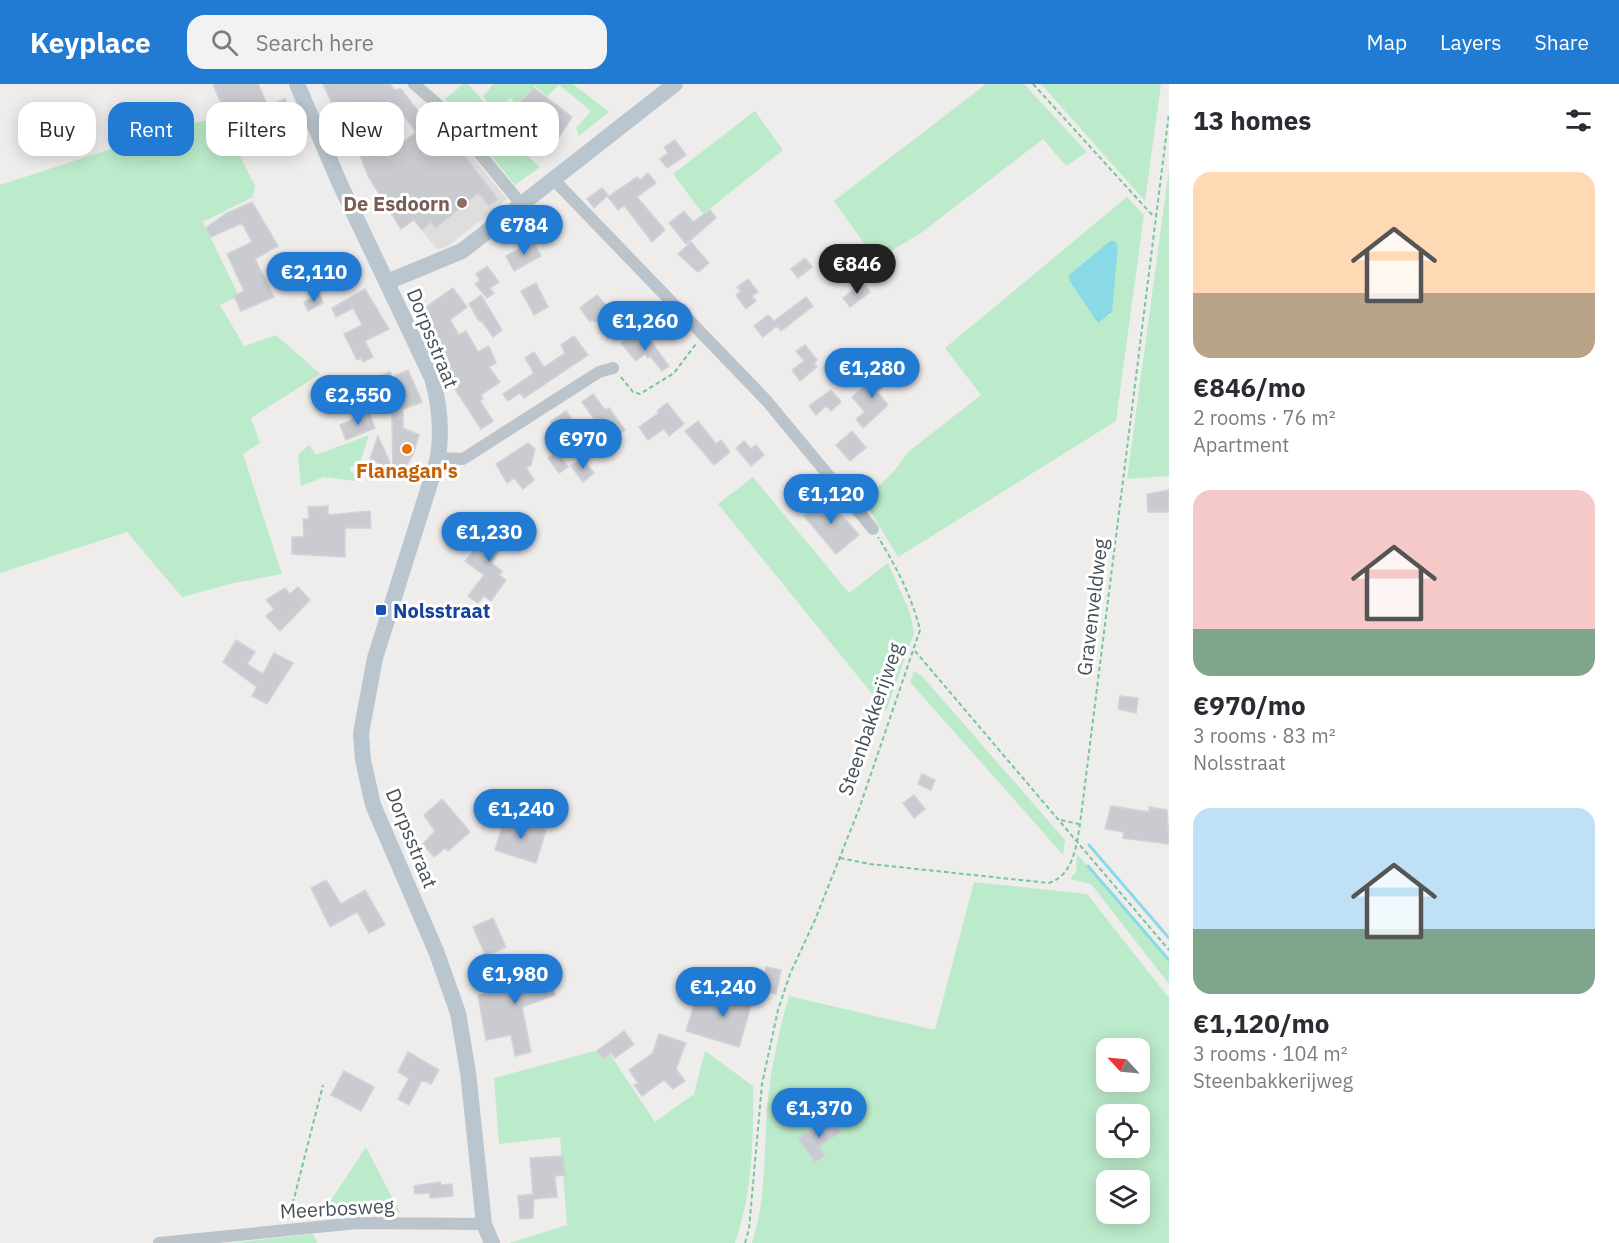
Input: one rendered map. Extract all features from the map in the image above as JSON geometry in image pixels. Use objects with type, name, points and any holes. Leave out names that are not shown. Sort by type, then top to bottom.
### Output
[{"type":"main road","name":"Dorpsstraat","points":[[297,84],[432,378],[436,394],[442,432],[438,458],[378,647],[361,733],[363,760],[373,805],[436,951],[458,1013],[468,1072],[484,1224],[492,1243]]},
{"type":"main road","points":[[387,282],[462,250],[675,84]]},
{"type":"street","points":[[414,84],[442,108],[522,205]]},
{"type":"street","points":[[554,180],[704,333],[827,470],[873,529]]},
{"type":"street","points":[[438,458],[463,459],[599,372],[613,368]]},
{"type":"street","name":"Meerbosweg","points":[[159,1243],[357,1223],[484,1224]]},
{"type":"path","points":[[1033,84],[1155,218]]},
{"type":"path","name":"Gravenveldweg","points":[[840,858],[1049,883],[1060,879],[1068,872],[1080,824],[1169,113]]},
{"type":"path","points":[[613,368],[633,392],[639,394],[674,373],[704,333]]},
{"type":"path","name":"Steenbakkerijweg","points":[[745,1243],[749,1228],[762,1084],[778,1010],[790,974],[840,858],[915,651],[920,630],[915,611],[893,562],[873,529]]},
{"type":"path","points":[[915,651],[1061,820],[1169,950]]},
{"type":"path","points":[[1061,820],[1080,824]]},
{"type":"path","points":[[286,1230],[323,1085]]},
{"type":"shaded area","name":"De Esdoorn","points":[[465,156],[471,156],[507,199],[447,247],[437,249],[418,226],[426,218],[445,171]]},
{"type":"green space","points":[[463,84],[468,84],[484,102],[447,102],[445,99]]},
{"type":"green space","points":[[493,84],[573,84],[609,112],[579,136],[576,128],[591,111],[559,85],[547,96],[535,86],[519,102],[510,98],[506,102],[487,102],[483,97]]},
{"type":"green space","points":[[986,84],[1024,84],[1087,152],[1066,166],[1043,139],[921,233],[876,260],[834,201]]},
{"type":"green space","points":[[1041,84],[1161,84],[1145,201]]},
{"type":"green space","points":[[755,111],[783,150],[703,214],[673,174]]},
{"type":"green space","points":[[206,121],[206,156],[239,156],[255,185],[253,197],[203,222],[239,296],[220,305],[244,346],[276,335],[320,374],[251,418],[260,443],[243,454],[282,574],[234,583],[182,597],[127,532],[0,573],[0,185],[89,156],[96,156],[96,154],[108,150],[108,156],[194,156],[194,123]]},
{"type":"green space","points":[[491,156],[528,156],[540,167],[515,185]]},
{"type":"green space","points":[[1169,169],[1169,476],[1127,479]]},
{"type":"green space","points":[[1127,197],[1144,215],[1116,421],[898,557],[864,501],[894,471],[908,452],[981,395],[945,348]],"holes":[[[1110,241],[1118,248],[1110,316],[1069,280],[1069,275]]]},
{"type":"green space","points":[[369,435],[360,463],[350,467],[351,472],[357,475],[355,481],[324,477],[301,486],[298,455],[309,445],[316,455]]},
{"type":"green space","points":[[753,477],[849,593],[888,563],[910,613],[914,633],[886,711],[718,504]]},
{"type":"green space","points":[[914,671],[922,676],[1065,840],[1063,855],[910,682]]},
{"type":"green space","points":[[1077,854],[1169,961],[1169,984],[1091,884],[1070,879],[1076,872]]},
{"type":"green space","points":[[974,882],[1087,894],[1169,998],[1169,1243],[752,1243],[761,1204],[770,1082],[789,996],[935,1030]]},
{"type":"green space","points":[[606,1048],[655,1122],[694,1094],[705,1051],[753,1086],[751,1166],[741,1225],[735,1243],[509,1243],[567,1225],[560,1137],[499,1144],[494,1078]]},
{"type":"green space","points":[[366,1147],[400,1213],[320,1217]]},
{"type":"green space","points":[[313,1234],[317,1243],[231,1243]]},
{"type":"water","points":[[1110,241],[1115,241],[1118,247],[1112,312],[1098,323],[1069,280],[1069,275]]},
{"type":"building","points":[[213,84],[258,84],[266,102],[220,102]]},
{"type":"building","points":[[323,84],[390,84],[394,90],[401,89],[416,108],[416,132],[404,116],[404,102],[331,102]]},
{"type":"building","points":[[534,88],[552,102],[520,102]]},
{"type":"building","points":[[559,107],[572,117],[559,137]]},
{"type":"building","points":[[416,132],[416,156],[465,156],[498,199],[489,206],[478,193],[436,228],[431,222],[422,230],[414,220],[401,229],[368,176],[360,156],[404,156],[404,141]]},
{"type":"building","points":[[675,140],[686,155],[667,168],[660,159],[668,153],[664,147]]},
{"type":"building","points":[[648,173],[656,183],[637,197],[665,230],[652,242],[624,205],[618,210],[608,197],[637,177],[640,180]]},
{"type":"building","points":[[602,188],[608,195],[594,208],[587,199]]},
{"type":"building","points":[[252,202],[278,246],[255,259],[274,297],[241,311],[234,296],[244,291],[227,254],[252,242],[242,223],[211,237],[206,228],[227,213]]},
{"type":"building","points":[[710,210],[716,218],[686,244],[669,223],[684,211],[693,222]]},
{"type":"building","points":[[533,241],[541,256],[514,271],[506,256]]},
{"type":"building","points":[[691,242],[709,263],[698,272],[678,254]]},
{"type":"building","points":[[805,258],[812,267],[798,278],[791,269]]},
{"type":"building","points":[[487,266],[499,282],[490,288],[494,293],[487,298],[475,284],[480,280],[476,274]]},
{"type":"building","points":[[748,279],[758,292],[752,296],[756,301],[746,309],[736,295],[741,291],[737,287]]},
{"type":"building","points":[[863,282],[870,292],[850,307],[843,298]]},
{"type":"building","points":[[536,283],[548,307],[534,315],[521,291]]},
{"type":"building","points":[[453,288],[467,307],[450,320],[459,335],[466,331],[478,352],[489,346],[496,363],[489,367],[500,382],[481,395],[483,399],[480,401],[493,421],[481,429],[455,389],[457,388],[446,367],[450,364],[423,309]]},
{"type":"building","points":[[365,289],[389,329],[365,341],[373,357],[363,362],[361,358],[357,360],[344,334],[362,325],[353,308],[336,317],[332,308]]},
{"type":"building","points":[[319,294],[323,303],[308,311],[304,302]]},
{"type":"building","points":[[481,295],[502,330],[493,337],[481,320],[479,321],[469,304]]},
{"type":"building","points":[[597,295],[610,310],[595,322],[593,320],[590,322],[580,308]]},
{"type":"building","points":[[806,297],[813,306],[781,331],[777,326],[763,337],[754,326],[768,315],[774,321]]},
{"type":"building","points":[[574,336],[588,355],[524,398],[520,393],[508,401],[503,394],[534,373],[525,358],[534,352],[544,367],[565,353],[561,345]]},
{"type":"building","points":[[630,336],[643,346],[650,340],[669,366],[662,371],[650,356],[648,358],[645,354],[636,361],[621,343]]},
{"type":"building","points":[[805,345],[817,360],[814,363],[817,367],[800,381],[792,370],[804,361],[796,351]]},
{"type":"building","points":[[891,369],[897,376],[877,392],[888,405],[863,428],[856,419],[865,412],[852,397],[872,380],[875,383]]},
{"type":"building","points":[[408,370],[422,402],[403,409],[403,428],[419,435],[413,455],[401,474],[393,470],[392,416],[376,378],[390,372],[392,377]]},
{"type":"building","points":[[366,379],[371,388],[354,395],[350,386]]},
{"type":"building","points":[[831,390],[841,402],[831,411],[826,406],[816,415],[809,406]]},
{"type":"building","points":[[593,394],[605,410],[609,408],[625,430],[605,444],[597,434],[579,446],[571,434],[562,440],[550,422],[566,411],[587,440],[594,419],[582,402]]},
{"type":"building","points":[[667,403],[684,424],[669,436],[664,429],[648,440],[639,427],[659,413],[657,411]]},
{"type":"building","points":[[369,412],[375,428],[346,440],[340,425]]},
{"type":"building","points":[[698,421],[716,444],[721,440],[730,452],[714,465],[685,431]]},
{"type":"building","points":[[852,431],[866,448],[850,461],[836,445]]},
{"type":"building","points":[[378,436],[393,470],[370,459]]},
{"type":"building","points":[[744,441],[751,449],[756,445],[764,455],[751,466],[736,448]]},
{"type":"building","points":[[528,443],[535,449],[531,465],[526,468],[534,480],[523,489],[514,478],[507,483],[496,464]]},
{"type":"building","points":[[558,452],[568,467],[559,473],[548,458]]},
{"type":"building","points":[[582,458],[594,473],[583,482],[571,466]]},
{"type":"building","points":[[1169,490],[1169,512],[1148,512],[1147,494]]},
{"type":"building","points":[[823,494],[859,535],[836,554],[804,516],[816,506],[813,502]]},
{"type":"building","points":[[328,506],[328,515],[370,511],[371,528],[345,528],[345,557],[292,554],[292,537],[304,537],[303,519],[309,519],[308,507]]},
{"type":"building","points":[[500,520],[514,531],[491,563],[502,571],[499,575],[506,580],[491,601],[484,596],[478,603],[468,596],[484,575],[465,561]]},
{"type":"building","points":[[298,587],[310,600],[280,631],[266,616],[274,609],[266,600],[285,588],[290,594]]},
{"type":"building","points":[[236,640],[255,652],[247,664],[263,674],[274,653],[293,663],[267,704],[252,696],[257,687],[223,662]]},
{"type":"building","points":[[1120,696],[1138,698],[1136,713],[1118,709]]},
{"type":"building","points":[[922,774],[935,780],[931,790],[918,784]]},
{"type":"building","points":[[914,795],[925,809],[914,818],[903,803]]},
{"type":"building","points":[[442,799],[470,832],[448,851],[445,848],[434,857],[423,844],[435,831],[424,815]]},
{"type":"building","points":[[1111,806],[1149,812],[1149,807],[1167,810],[1169,844],[1123,838],[1124,832],[1105,829]]},
{"type":"building","points":[[505,817],[546,830],[536,863],[495,850]]},
{"type":"building","points":[[326,880],[341,904],[365,890],[385,925],[369,933],[357,912],[330,927],[311,888]]},
{"type":"building","points":[[493,918],[506,947],[486,956],[473,927]]},
{"type":"building","points":[[542,958],[555,995],[522,1007],[531,1052],[515,1056],[511,1035],[486,1040],[478,995],[516,986],[510,969]]},
{"type":"building","points":[[766,967],[781,970],[776,994],[761,990]]},
{"type":"building","points":[[739,983],[756,988],[739,1047],[686,1031],[696,999],[730,1009]]},
{"type":"building","points":[[624,1031],[634,1044],[615,1058],[611,1053],[603,1059],[597,1051]]},
{"type":"building","points":[[659,1034],[686,1043],[676,1069],[685,1081],[673,1089],[664,1080],[642,1096],[634,1085],[638,1083],[629,1070],[653,1053]]},
{"type":"building","points":[[408,1052],[439,1070],[431,1084],[422,1080],[409,1105],[398,1099],[409,1078],[398,1072]]},
{"type":"building","points":[[344,1071],[374,1087],[361,1111],[331,1095]]},
{"type":"building","points":[[833,1119],[841,1132],[819,1146],[825,1156],[815,1162],[798,1138]]},
{"type":"building","points":[[563,1156],[565,1175],[555,1176],[557,1197],[534,1199],[533,1218],[520,1219],[518,1196],[533,1194],[530,1158]]},
{"type":"building","points":[[440,1182],[441,1185],[452,1184],[453,1196],[430,1198],[430,1193],[415,1194],[414,1186]]},
{"type":"waterway","points":[[1089,845],[1169,938]]},
{"type":"waterway","points":[[1088,866],[1169,960]]},
{"type":"place","name":"De Esdoorn","points":[[462,203]]},
{"type":"place","name":"Flanagan's","points":[[407,449]]},
{"type":"place","name":"Nolsstraat","points":[[381,610]]}]
